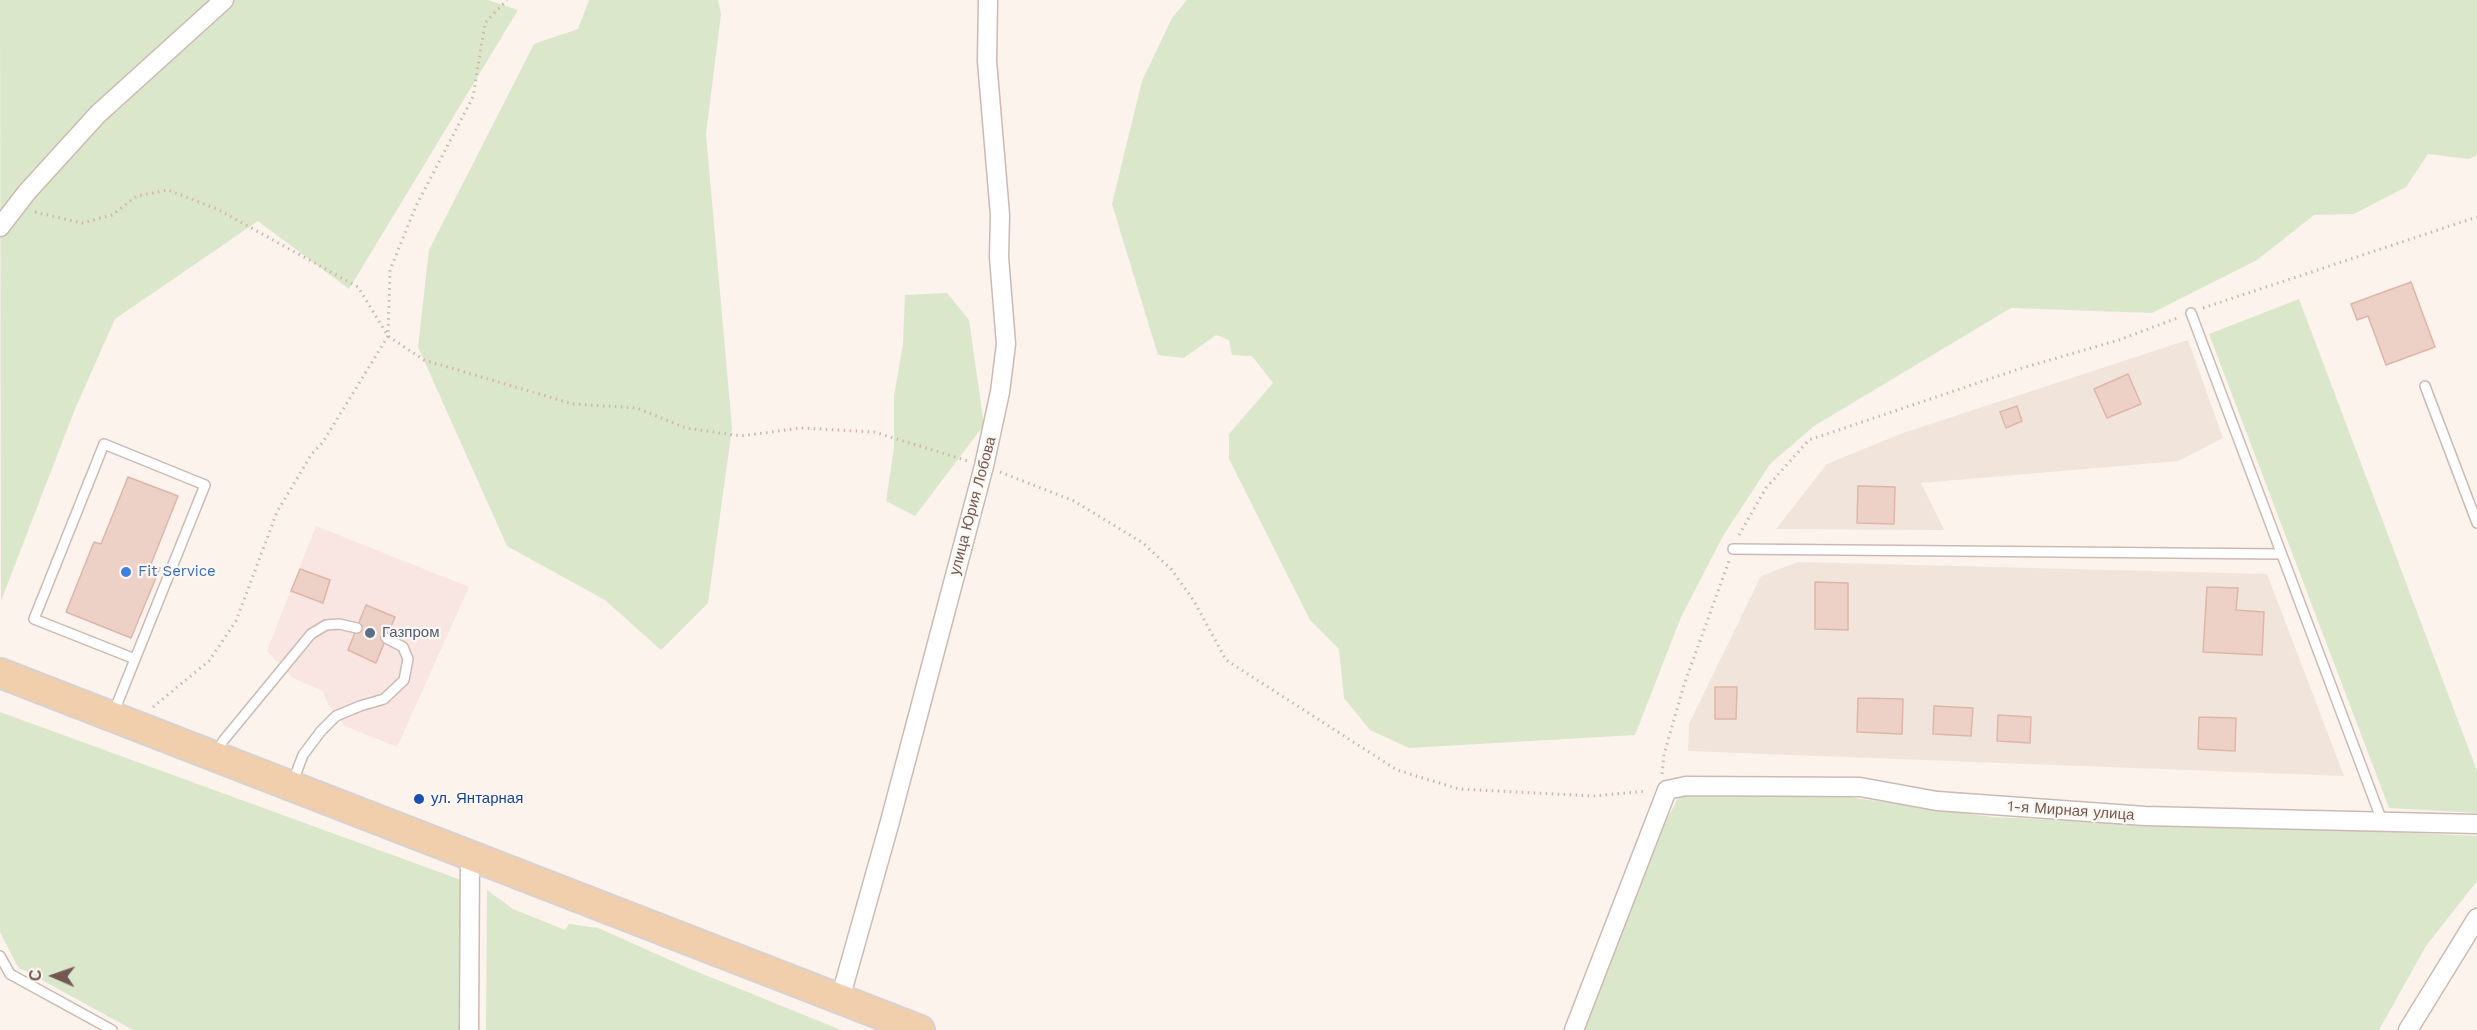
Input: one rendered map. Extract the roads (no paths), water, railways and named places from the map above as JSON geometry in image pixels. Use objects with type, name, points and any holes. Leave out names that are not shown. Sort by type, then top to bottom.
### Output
[{"type":"main road","points":[[0,673],[840,999],[893,1025],[920,1030]]},
{"type":"street","points":[[0,227],[98,114],[225,0]]},
{"type":"street","name":"улица Юрия Лобова","points":[[840,999],[889,825],[984,466],[1000,392],[1006,344],[999,257],[1000,215],[987,61],[988,0]]},
{"type":"street","name":"1-я Мирная улица","points":[[1574,1030],[1667,790],[1686,786],[1860,787],[1937,801],[2082,813],[2477,824]]},
{"type":"street","points":[[469,1030],[470,855]]},
{"type":"street","points":[[2408,1030],[2477,918]]},
{"type":"lane","points":[[2191,313],[2280,555],[2382,821]]},
{"type":"lane","points":[[2425,386],[2477,523]]},
{"type":"lane","points":[[119,720],[135,660],[204,485],[104,444],[34,619],[135,660]]},
{"type":"lane","points":[[1733,549],[2280,555]]},
{"type":"lane","points":[[214,756],[223,741],[311,634],[326,625],[339,624],[357,628]]},
{"type":"lane","points":[[291,786],[303,755],[336,716],[384,699],[404,681],[408,659],[403,646],[386,638]]},
{"type":"lane","points":[[0,956],[10,974],[112,1030]]},
{"type":"place","name":"Fit Service","points":[[126,572]]},
{"type":"place","name":"Газпром","points":[[370,633]]},
{"type":"place","name":"ул. Янтарная","points":[[419,799]]}]
